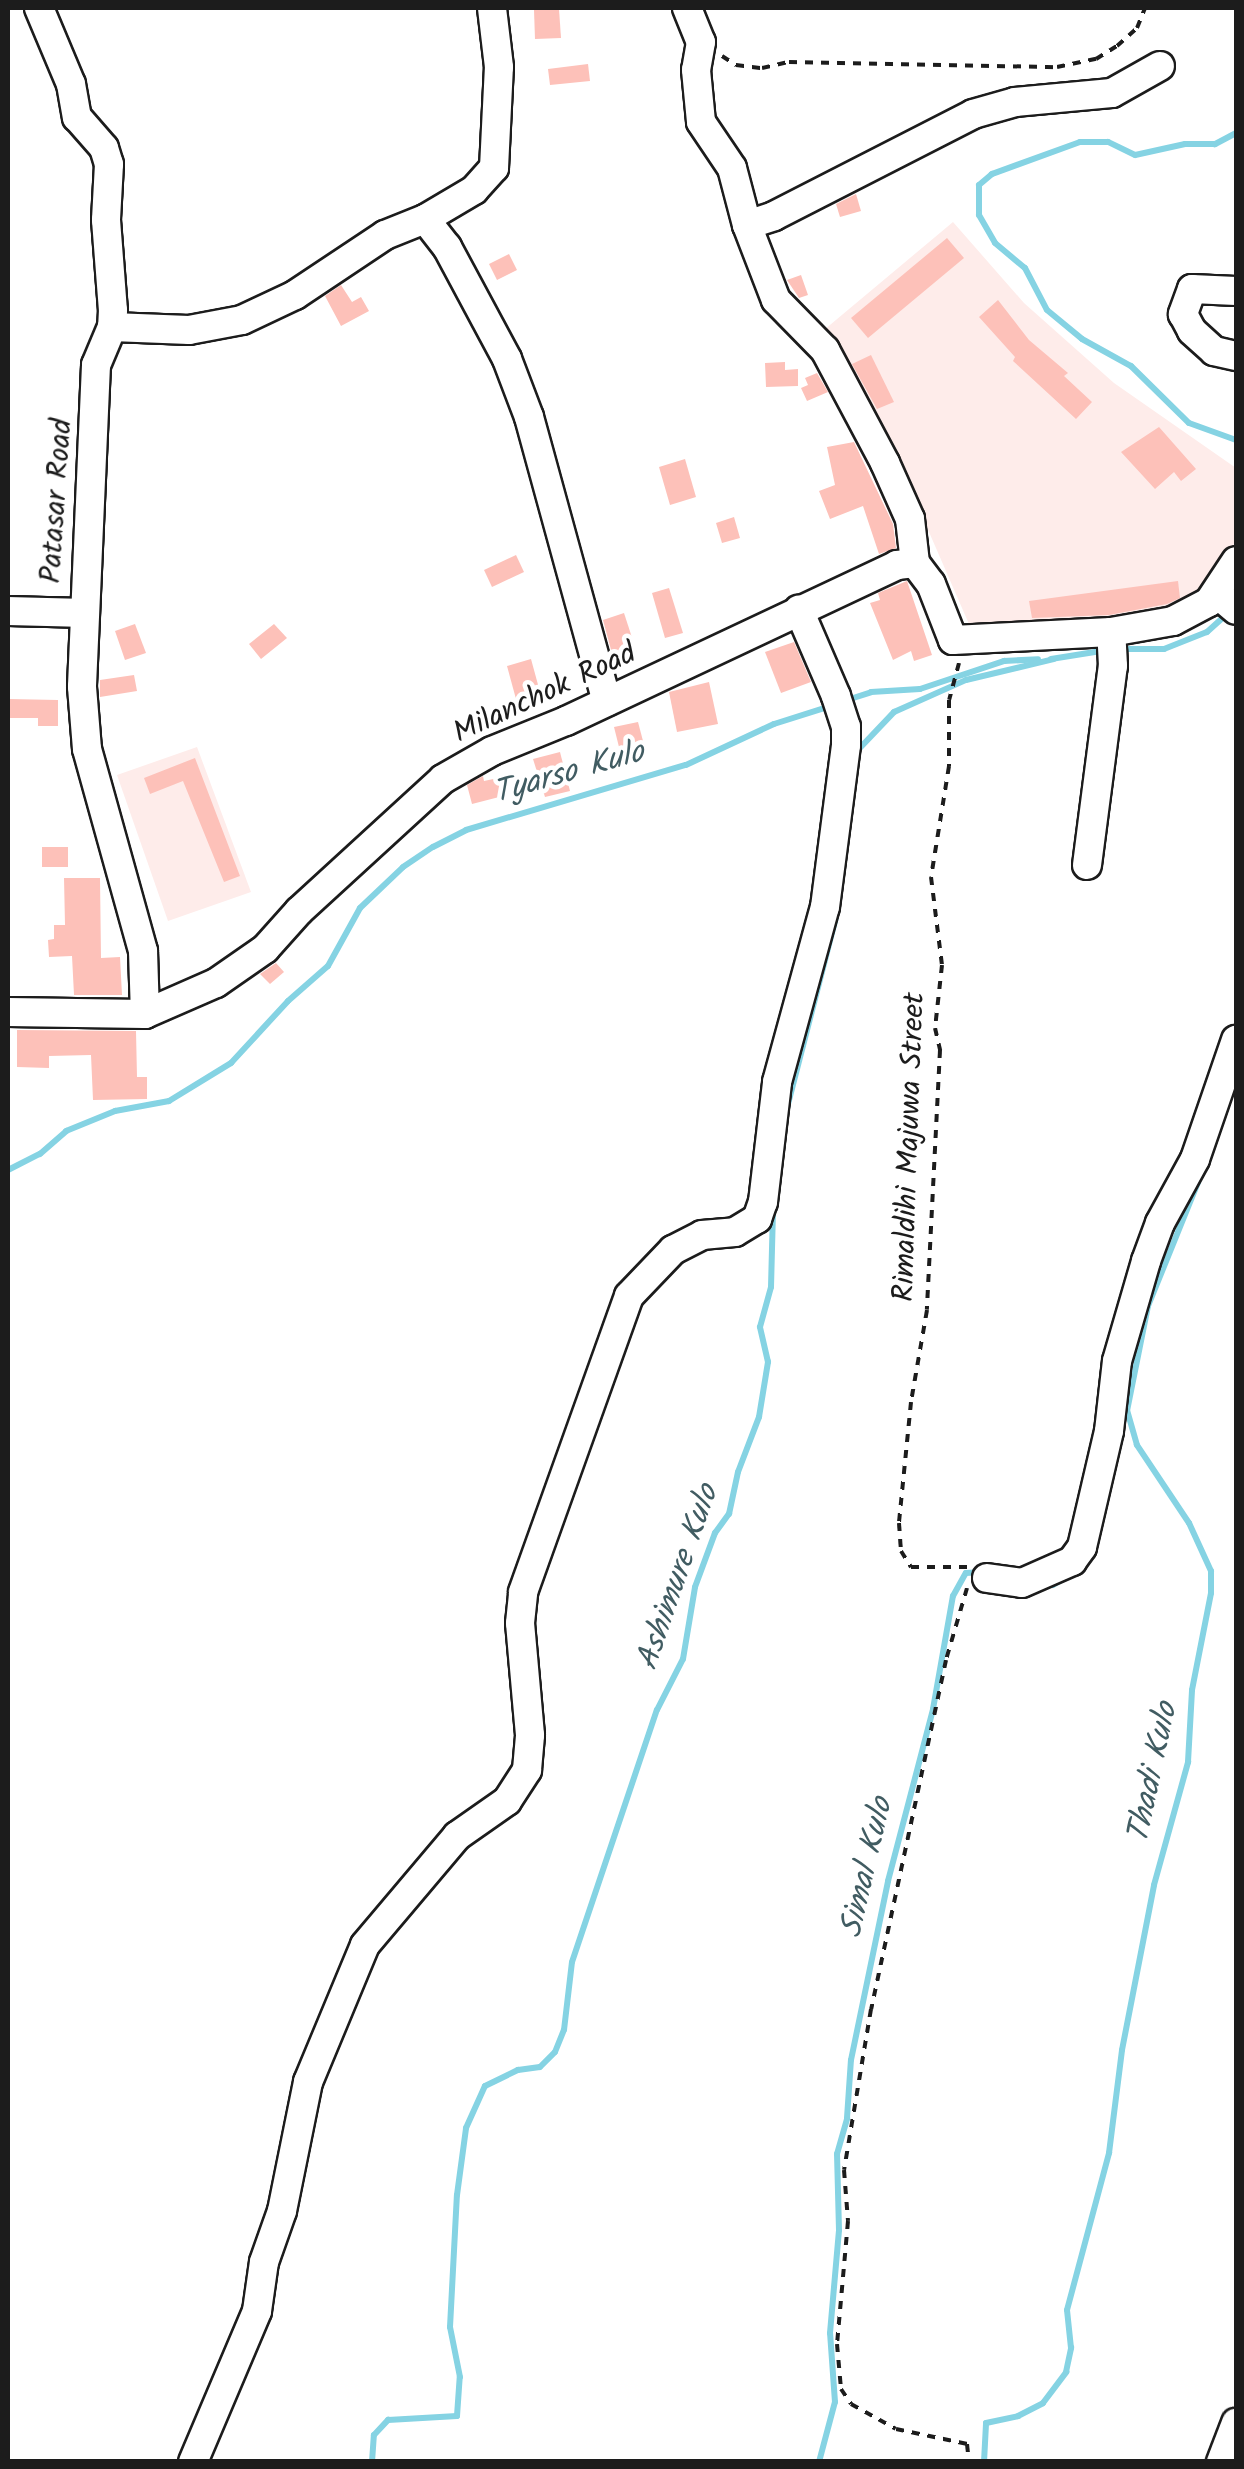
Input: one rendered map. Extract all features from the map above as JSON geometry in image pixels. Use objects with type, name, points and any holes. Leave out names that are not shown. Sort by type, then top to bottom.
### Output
[{"type":"street","name":"Patasar Road","points":[[39,8],[71,84],[76,117],[108,158],[106,220],[112,328],[96,365],[93,489],[82,613],[88,748],[142,951],[145,1014]]},
{"type":"street","points":[[112,328],[189,330],[242,320],[294,295],[385,235],[425,219],[474,190],[494,168],[498,68],[492,8]]},
{"type":"street","points":[[687,8],[698,56],[701,122],[732,168],[747,225],[776,300],[825,350],[885,463],[910,519],[915,562],[930,584],[954,640],[1110,632],[1173,621],[1226,602],[1236,561]]},
{"type":"street","points":[[747,225],[774,216],[973,114],[1015,102],[1112,94],[1160,66]]},
{"type":"street","points":[[425,219],[447,247],[507,359],[529,417],[607,702]]},
{"type":"street","points":[[1236,291],[1192,289],[1183,314],[1192,330],[1214,351],[1236,356]]},
{"type":"street","name":"Milanchok Road","points":[[145,1014],[216,983],[265,949],[299,911],[442,779],[492,751],[607,702],[897,565],[915,562]]},
{"type":"street","points":[[8,610],[82,613]]},
{"type":"street","points":[[193,2462],[258,2311],[264,2262],[282,2211],[308,2082],[366,1944],[456,1836],[507,1801],[528,1770],[530,1735],[520,1623],[523,1592],[629,1296],[673,1250],[702,1235],[736,1232],[757,1219],[778,1082],[825,906],[846,727],[799,610]]},
{"type":"street","points":[[1087,865],[1113,666],[1110,632]]},
{"type":"street","points":[[8,1012],[145,1014]]},
{"type":"street","points":[[980,1572],[1035,1578],[1072,1562],[1082,1548],[1109,1431],[1117,1361],[1146,1261],[1160,1223],[1195,1159],[1236,1040]]},
{"type":"street","points":[[1221,2462],[1236,2423]]},
{"type":"path","points":[[698,56],[762,68],[789,62],[1057,67],[1096,59],[1117,46],[1137,28],[1145,8]]},
{"type":"path","name":"Rimaldihi Majuwa Street","points":[[961,656],[950,700],[950,766],[931,878],[942,964],[934,1028],[940,1050],[927,1310],[910,1402],[899,1524],[901,1551],[911,1567],[980,1572]]},
{"type":"path","points":[[969,2462],[967,2444],[896,2429],[850,2404],[842,2389],[838,2311],[848,2221],[844,2170],[896,1882],[959,1608],[965,1590],[980,1572]]},
{"type":"shaded area","points":[[953,222],[1024,303],[1114,383],[1236,468],[1236,539],[1217,582],[1172,618],[972,631],[906,479],[818,335]]},
{"type":"shaded area","points":[[197,747],[251,892],[168,921],[117,775]]},
{"type":"building","points":[[559,9],[561,38],[535,39],[534,10]]},
{"type":"building","points":[[588,64],[590,81],[550,85],[548,69]]},
{"type":"building","points":[[856,194],[861,211],[840,217],[836,204]]},
{"type":"building","points":[[947,238],[964,258],[868,338],[851,318]]},
{"type":"building","points":[[509,254],[517,270],[497,280],[489,264]]},
{"type":"building","points":[[801,275],[808,295],[799,298],[787,280]]},
{"type":"building","points":[[341,285],[352,302],[361,297],[369,311],[341,326],[325,296]]},
{"type":"building","points":[[998,300],[1029,340],[1068,373],[1064,376],[1092,402],[1076,419],[1013,361],[1015,357],[979,317]]},
{"type":"building","points":[[871,355],[894,402],[877,409],[852,364]]},
{"type":"building","points":[[785,362],[785,370],[798,369],[798,386],[766,387],[765,363]]},
{"type":"building","points":[[817,373],[828,392],[807,401],[801,388],[808,385],[805,378]]},
{"type":"building","points":[[1159,427],[1196,469],[1181,481],[1174,472],[1155,489],[1121,452]]},
{"type":"building","points":[[854,442],[893,524],[896,548],[879,554],[863,506],[830,519],[819,491],[835,485],[827,447]]},
{"type":"building","points":[[685,459],[696,497],[670,505],[659,467]]},
{"type":"building","points":[[734,517],[740,538],[722,543],[716,523]]},
{"type":"building","points":[[516,555],[524,572],[492,587],[484,570]]},
{"type":"building","points":[[907,581],[932,655],[914,661],[911,651],[893,660],[870,603],[880,600],[878,593]]},
{"type":"building","points":[[1178,581],[1180,598],[1167,604],[1109,615],[1032,618],[1029,601]]},
{"type":"building","points":[[669,588],[683,633],[665,638],[652,593]]},
{"type":"building","points":[[624,613],[637,653],[614,661],[603,620]]},
{"type":"building","points":[[135,624],[146,653],[125,660],[115,631]]},
{"type":"building","points":[[274,624],[287,638],[261,659],[249,644]]},
{"type":"building","points":[[794,642],[811,682],[781,693],[765,652]]},
{"type":"building","points":[[531,659],[540,692],[516,699],[507,666]]},
{"type":"building","points":[[134,675],[137,691],[100,697],[100,680]]},
{"type":"building","points":[[709,682],[718,724],[677,732],[669,692]]},
{"type":"building","points":[[8,699],[58,700],[58,726],[38,726],[38,718],[8,718]]},
{"type":"building","points":[[638,722],[643,741],[619,747],[614,727]]},
{"type":"building","points":[[560,752],[570,791],[545,797],[533,759]]},
{"type":"building","points":[[195,758],[240,876],[224,882],[183,781],[150,794],[144,778]]},
{"type":"building","points":[[483,776],[484,781],[498,778],[503,796],[472,804],[467,785]]},
{"type":"building","points":[[42,847],[68,847],[68,867],[42,867]]},
{"type":"building","points":[[64,878],[100,878],[101,958],[120,957],[122,995],[74,995],[72,956],[49,957],[48,940],[54,939],[54,925],[65,925]]},
{"type":"building","points":[[276,963],[284,972],[270,984],[260,974]]},
{"type":"building","points":[[17,1030],[136,1031],[137,1077],[147,1077],[147,1099],[93,1100],[91,1055],[49,1056],[49,1068],[17,1067]]},
{"type":"waterway","points":[[1236,133],[1215,144],[1185,144],[1135,155],[1108,142],[1080,142],[992,174],[979,185],[979,215],[995,243],[1025,268],[1047,310],[1082,339],[1131,366],[1189,423],[1236,440]]},
{"type":"waterway","name":"Tyarso Kulo","points":[[1119,649],[1164,649],[1207,632],[1226,615]]},
{"type":"waterway","name":"Tyarso Kulo","points":[[1051,659],[1107,650]]},
{"type":"waterway","name":"Tyarso Kulo","points":[[847,700],[871,692],[920,689],[1004,661],[1038,659]]},
{"type":"waterway","name":"Ashimure Kulo","points":[[857,751],[894,712],[966,680],[1054,659]]},
{"type":"waterway","name":"Tyarso Kulo","points":[[8,1170],[40,1154],[66,1131],[115,1111],[169,1101],[231,1063],[288,1001],[328,966],[360,908],[403,867],[433,847],[466,830],[686,765],[774,724],[831,706]]},
{"type":"waterway","name":"Ashimure Kulo","points":[[787,1108],[836,917]]},
{"type":"waterway","name":"Thadi Kulo","points":[[984,2462],[986,2423],[1018,2416],[1043,2403],[1066,2372],[1071,2348],[1067,2310],[1109,2153],[1122,2050],[1154,1885],[1188,1762],[1192,1690],[1211,1593],[1211,1571],[1189,1523],[1137,1445],[1127,1411],[1148,1306],[1198,1182]]},
{"type":"waterway","name":"Ashimure Kulo","points":[[372,2462],[374,2435],[388,2420],[457,2416],[460,2377],[450,2327],[457,2195],[466,2128],[485,2086],[518,2070],[540,2067],[555,2052],[564,2030],[572,1962],[657,1710],[683,1659],[695,1587],[715,1533],[729,1514],[738,1472],[759,1417],[768,1362],[760,1327],[771,1287],[773,1209]]},
{"type":"waterway","name":"Simal Kulo","points":[[819,2462],[835,2402],[830,2333],[839,2230],[837,2154],[847,2118],[851,2060],[888,1881],[933,1709],[953,1596],[966,1573],[983,1572]]},
{"type":"waterway","name":"Simal Kulo","points":[[1048,1583],[1053,1585],[1072,1574]]}]
